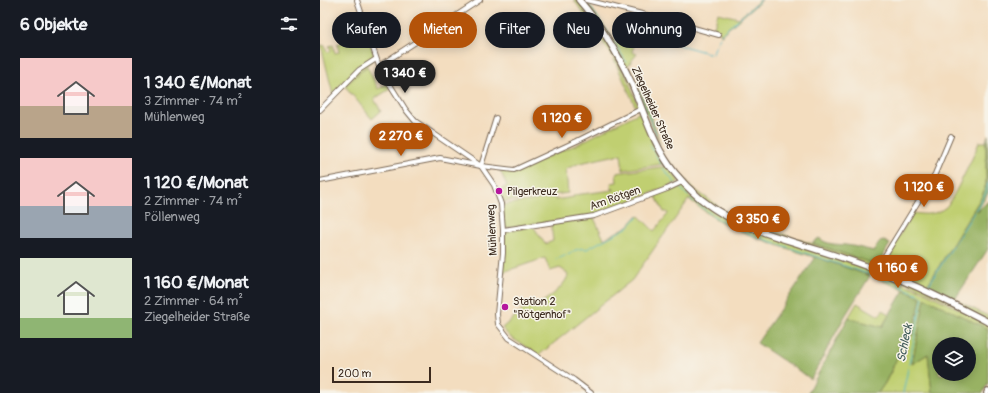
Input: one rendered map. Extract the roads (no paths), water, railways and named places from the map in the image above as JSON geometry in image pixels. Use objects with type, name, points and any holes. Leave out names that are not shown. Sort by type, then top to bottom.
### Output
[{"type":"street","name":"Mühlenweg","points":[[357,0],[379,66],[398,99],[415,121],[481,166],[494,186],[501,204],[503,230],[503,253],[497,314],[498,324],[509,338],[574,380],[591,393]]},
{"type":"street","points":[[379,66],[480,0]]},
{"type":"street","name":"Ziegelheider Straße","points":[[583,0],[654,17],[719,35]]},
{"type":"street","name":"Ziegelheider Straße","points":[[583,0],[619,59],[659,150],[682,182],[704,202],[736,222],[876,270],[928,292],[988,322]]},
{"type":"street","points":[[320,110],[359,70],[376,58]]},
{"type":"street","points":[[320,181],[440,158],[481,166],[514,170],[641,109]]},
{"type":"street","points":[[481,166],[496,118]]},
{"type":"street","points":[[876,270],[936,174],[951,136]]},
{"type":"street","name":"Am Rötgen","points":[[503,230],[594,216],[682,182]]},
{"type":"waterway","points":[[721,34],[761,0]]},
{"type":"waterway","points":[[587,2],[610,35],[626,62]]},
{"type":"waterway","points":[[690,48],[712,54],[720,37]]},
{"type":"waterway","points":[[637,87],[656,134]]},
{"type":"waterway","points":[[650,145],[661,164]]},
{"type":"waterway","points":[[663,168],[675,183]]},
{"type":"waterway","name":"Schleck","points":[[928,286],[986,193],[988,183]]},
{"type":"waterway","points":[[679,186],[688,196]]},
{"type":"waterway","points":[[691,199],[727,224],[757,237],[869,274]]},
{"type":"waterway","points":[[556,259],[575,250],[583,248],[587,249],[628,227],[638,216]]},
{"type":"waterway","name":"Schleck","points":[[876,276],[923,296],[903,393]]},
{"type":"place","name":"Pilgerkreuz","points":[[499,191]]},
{"type":"place","name":"Station 2 \"Rötgenhof\"","points":[[505,307]]}]
